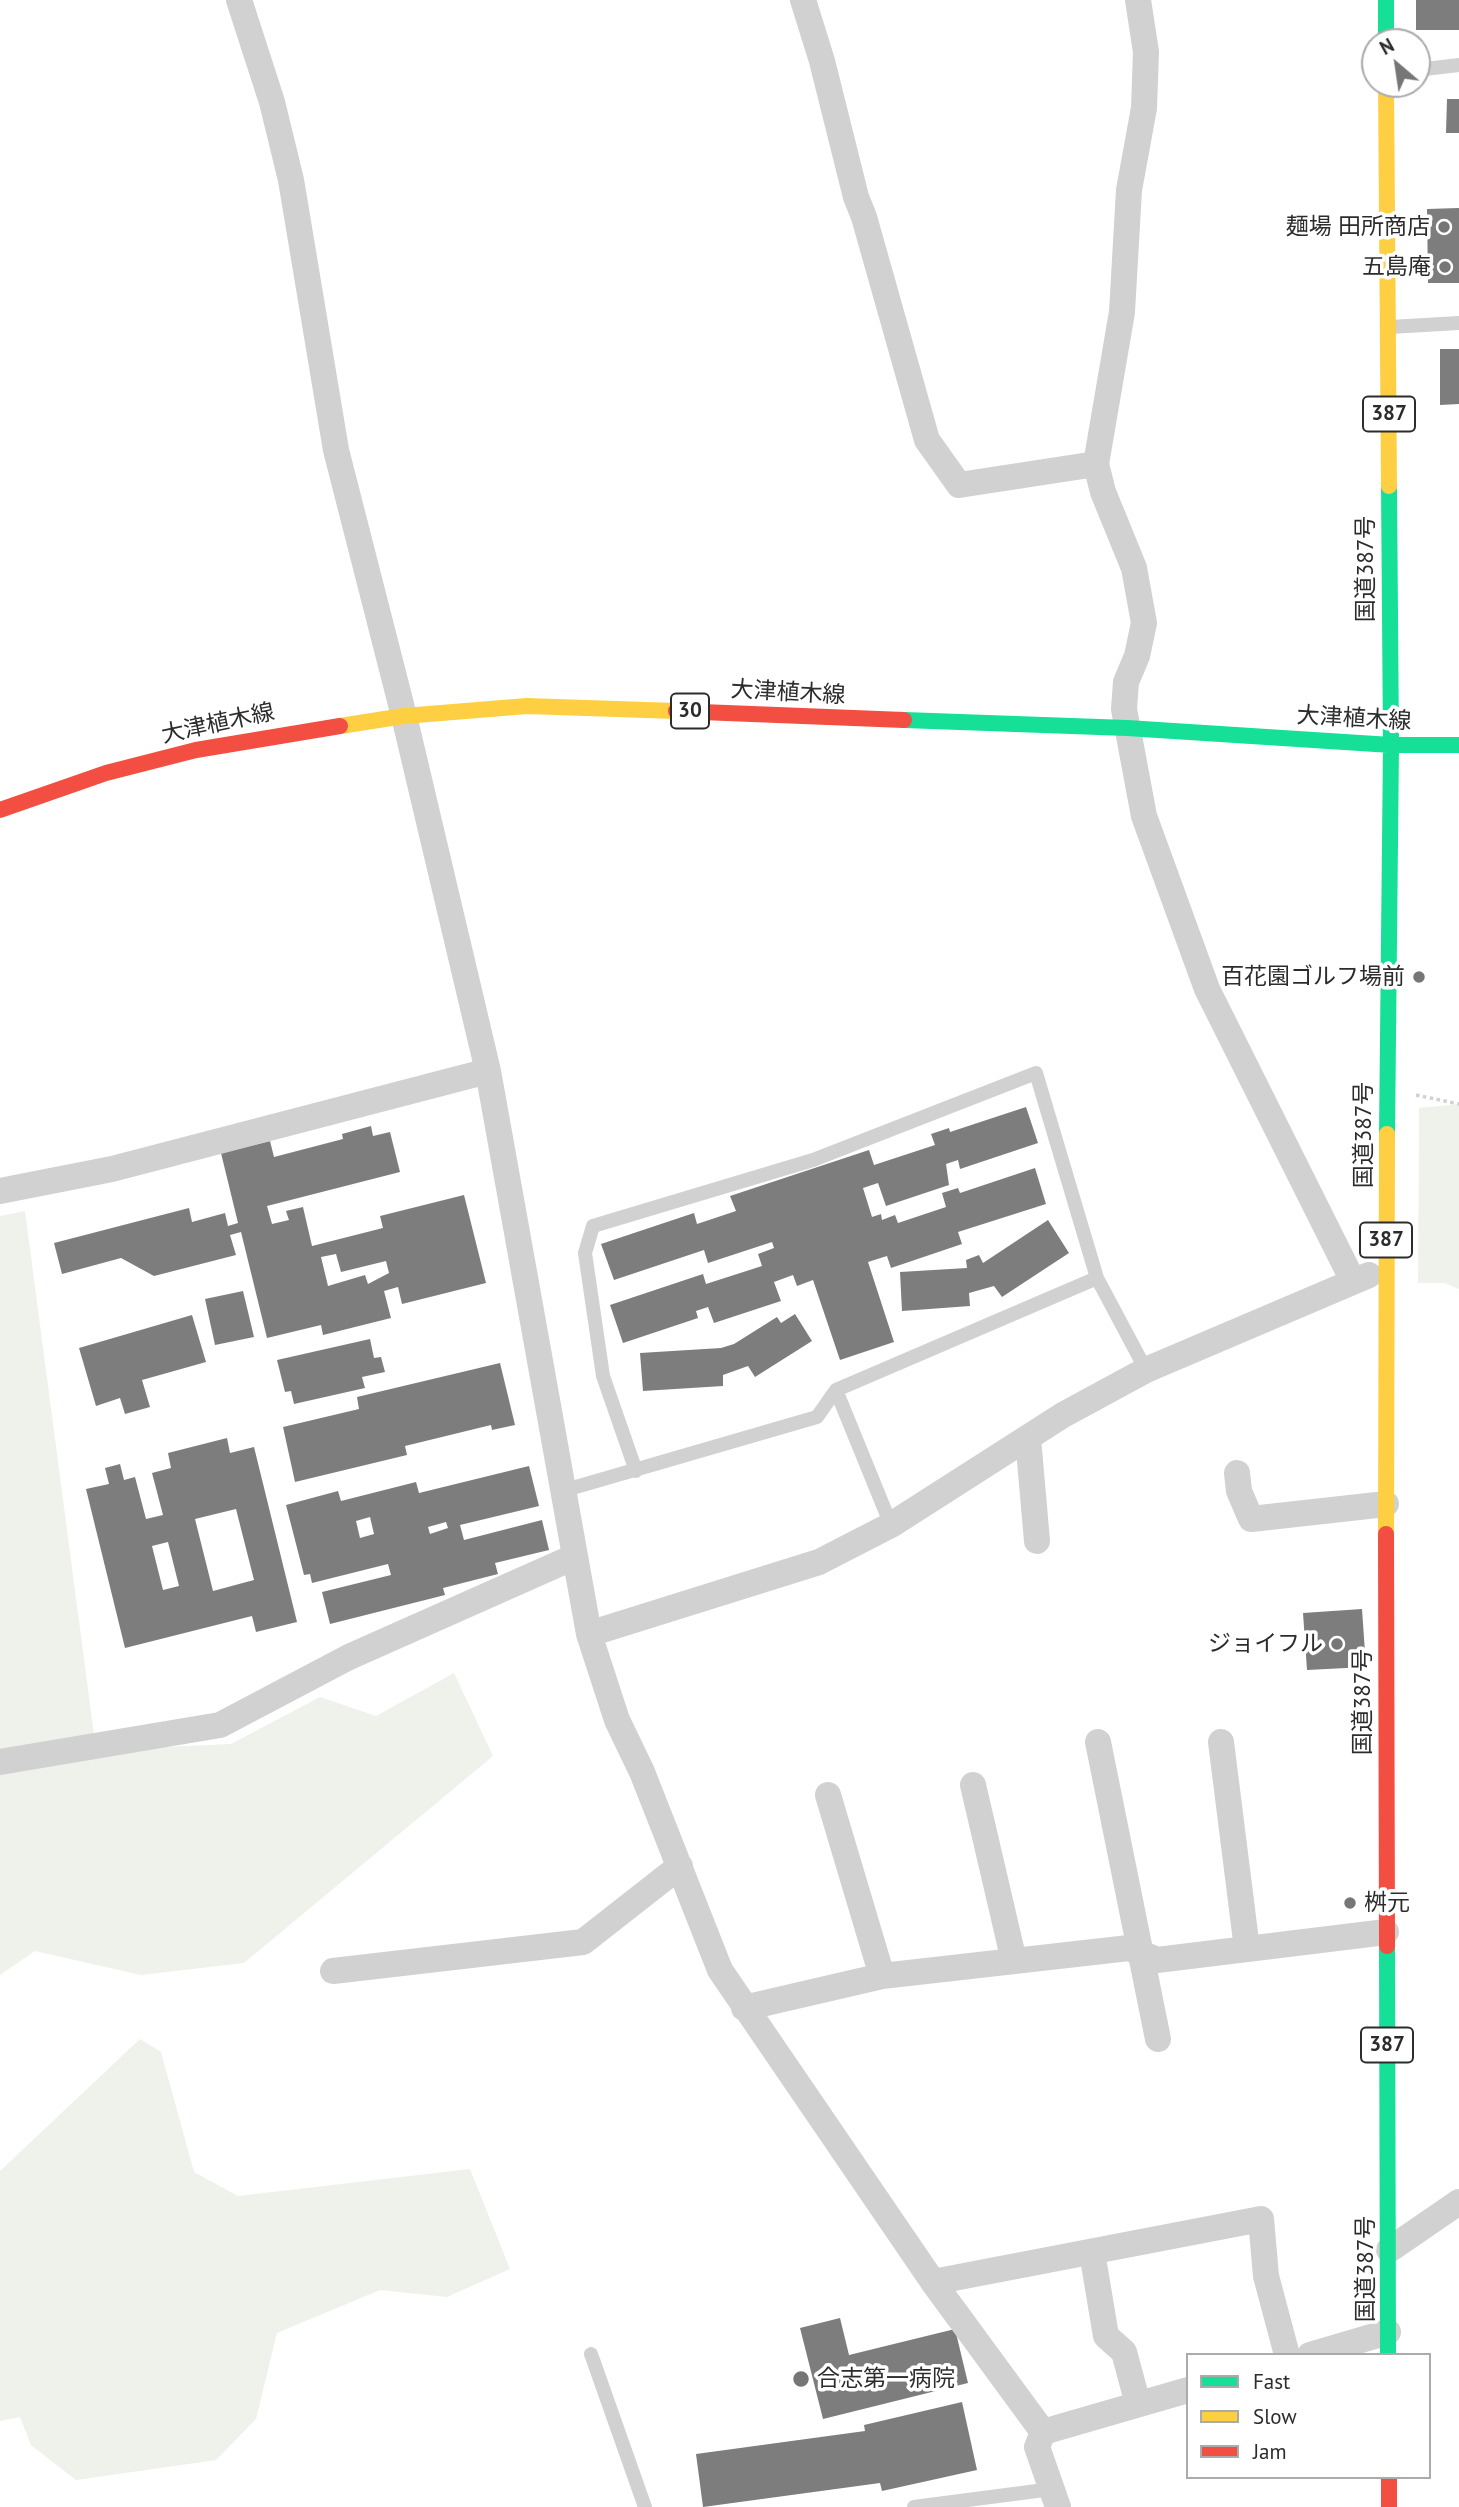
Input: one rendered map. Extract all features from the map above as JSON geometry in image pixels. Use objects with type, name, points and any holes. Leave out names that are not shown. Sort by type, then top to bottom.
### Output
[{"type":"main road","points":[[1385,28],[1386,0]]},
{"type":"main road","name":"国道387号","points":[[1386,98],[1391,745],[1386,1269],[1388,2343]]},
{"type":"main road","name":"大津植木線","points":[[0,810],[106,773],[196,750],[404,716],[527,706],[1128,728],[1391,745],[1459,744]]},
{"type":"main road","points":[[1389,2479],[1389,2507]]},
{"type":"street","points":[[239,0],[272,102],[291,180],[336,450],[404,716],[488,1071],[589,1634],[617,1720],[680,1866],[720,1970],[933,2282],[1043,2432]]},
{"type":"street","points":[[803,0],[822,61],[856,197],[927,440],[959,485],[1096,464]]},
{"type":"street","points":[[1138,0],[1146,52],[1144,108],[1129,190],[1122,312],[1096,464],[1103,492],[1134,568],[1144,623],[1137,656],[1126,682],[1124,709],[1144,816],[1207,989],[1353,1281]]},
{"type":"street","points":[[0,1191],[112,1169],[488,1071]]},
{"type":"street","points":[[589,1634],[819,1562],[891,1525],[1063,1415],[1146,1370],[1386,1269]]},
{"type":"street","points":[[1028,1438],[1037,1541]]},
{"type":"street","points":[[1237,1473],[1239,1491],[1251,1520],[1386,1504]]},
{"type":"street","points":[[0,1762],[220,1725],[349,1657],[574,1557]]},
{"type":"street","points":[[1098,1742],[1158,2039]]},
{"type":"street","points":[[1221,1742],[1247,1950]]},
{"type":"street","points":[[973,1785],[1014,1961]]},
{"type":"street","points":[[828,1795],[882,1976]]},
{"type":"street","points":[[333,1971],[583,1942],[680,1866]]},
{"type":"street","points":[[744,2008],[882,1976],[1129,1948],[1157,1960],[1386,1932]]},
{"type":"street","points":[[1389,2250],[1459,2202]]},
{"type":"street","points":[[933,2282],[1261,2219],[1266,2276],[1286,2353]]},
{"type":"street","points":[[1092,2252],[1106,2336],[1124,2352],[1138,2404]]},
{"type":"street","points":[[1323,2353],[1388,2343]]},
{"type":"street","points":[[1043,2432],[1186,2391]]},
{"type":"street","points":[[1043,2432],[1037,2447],[1055,2498]]},
{"type":"lane","points":[[1431,68],[1459,65]]},
{"type":"lane","points":[[1390,327],[1459,323]]},
{"type":"lane","points":[[636,1471],[603,1376],[585,1253],[593,1226],[813,1160],[1036,1073],[1097,1278],[1146,1370]]},
{"type":"lane","points":[[562,1491],[817,1417],[836,1390],[1097,1278]]},
{"type":"lane","points":[[836,1390],[891,1525]]},
{"type":"lane","points":[[592,2354],[645,2507]]},
{"type":"lane","points":[[914,2507],[1055,2498]]},
{"type":"path","points":[[1387,1089],[1459,1104]]},
{"type":"shaded area","points":[[1459,1104],[1459,1289],[1444,1283],[1418,1283],[1419,1108]]},
{"type":"shaded area","points":[[25,1211],[96,1750],[231,1744],[320,1697],[376,1716],[454,1673],[493,1756],[244,1963],[141,1975],[35,1951],[0,1975],[0,1216]]},
{"type":"shaded area","points":[[140,2039],[161,2052],[194,2172],[238,2196],[470,2169],[510,2269],[447,2297],[380,2290],[277,2333],[256,2419],[216,2460],[76,2480],[31,2445],[20,2417],[0,2421],[0,2171]]},
{"type":"building","points":[[1416,0],[1459,0],[1459,30],[1416,28]]},
{"type":"building","points":[[1447,99],[1459,99],[1459,133],[1446,133]]},
{"type":"building","points":[[1459,208],[1459,283],[1428,283],[1427,209]]},
{"type":"building","points":[[1440,349],[1459,349],[1459,404],[1440,405]]},
{"type":"building","points":[[1026,1107],[1038,1143],[960,1169],[958,1160],[946,1164],[949,1185],[886,1206],[878,1183],[863,1188],[872,1217],[881,1214],[882,1220],[895,1215],[898,1223],[946,1207],[942,1193],[958,1188],[960,1193],[1035,1168],[1046,1204],[958,1232],[962,1244],[891,1268],[887,1256],[868,1262],[894,1342],[840,1360],[813,1280],[797,1286],[793,1275],[774,1282],[781,1301],[714,1323],[708,1307],[696,1311],[698,1318],[623,1343],[610,1305],[703,1274],[706,1284],[762,1266],[758,1254],[774,1248],[772,1242],[708,1263],[704,1250],[614,1280],[601,1244],[694,1213],[697,1224],[736,1211],[730,1196],[869,1150],[874,1165],[935,1145],[931,1134],[949,1128],[950,1132]]},
{"type":"building","points":[[371,1126],[373,1136],[390,1132],[400,1172],[267,1206],[272,1224],[289,1220],[286,1211],[303,1207],[312,1246],[383,1228],[380,1216],[464,1195],[486,1283],[402,1304],[398,1287],[384,1291],[391,1318],[323,1335],[321,1325],[267,1338],[241,1232],[230,1235],[236,1255],[154,1276],[121,1258],[62,1274],[54,1243],[189,1208],[192,1222],[225,1213],[228,1226],[238,1223],[221,1153],[270,1141],[274,1157],[343,1139],[342,1134]],"holes":[[[336,1254],[341,1272],[386,1261],[389,1273],[368,1284],[365,1275],[328,1286],[321,1257]]]},
{"type":"building","points":[[1048,1220],[1069,1253],[1002,1297],[994,1286],[969,1293],[970,1306],[902,1311],[900,1272],[967,1268],[966,1260],[979,1255],[983,1263]]},
{"type":"building","points":[[243,1291],[254,1337],[215,1345],[205,1299]]},
{"type":"building","points":[[795,1314],[812,1341],[755,1377],[748,1366],[723,1375],[723,1386],[643,1391],[640,1353],[721,1348],[734,1344],[777,1317],[781,1323]]},
{"type":"building","points":[[192,1315],[206,1362],[142,1380],[150,1407],[125,1414],[120,1398],[96,1406],[79,1348]]},
{"type":"building","points":[[370,1339],[374,1358],[381,1357],[385,1372],[362,1377],[365,1388],[294,1404],[291,1391],[285,1392],[277,1360]]},
{"type":"building","points":[[500,1363],[515,1425],[492,1430],[491,1425],[405,1446],[407,1455],[295,1482],[283,1427],[359,1409],[357,1397]]},
{"type":"building","points":[[227,1438],[230,1453],[254,1447],[297,1622],[256,1632],[252,1616],[125,1648],[86,1489],[109,1484],[105,1468],[120,1464],[124,1480],[135,1477],[146,1519],[163,1515],[152,1473],[171,1468],[168,1453]],"holes":[[[236,1509],[254,1580],[213,1591],[195,1519]],[[168,1542],[179,1586],[163,1590],[152,1546]]]},
{"type":"building","points":[[529,1466],[539,1506],[460,1525],[464,1540],[542,1520],[549,1550],[495,1563],[498,1574],[443,1588],[445,1595],[330,1624],[322,1592],[391,1575],[388,1564],[312,1583],[310,1574],[304,1575],[286,1505],[338,1491],[341,1501],[416,1482],[419,1493]],"holes":[[[370,1517],[374,1534],[360,1538],[356,1521]],[[446,1522],[448,1528],[430,1534],[428,1527]]]},
{"type":"building","points":[[1362,1609],[1366,1667],[1307,1670],[1303,1613]]},
{"type":"building","points":[[840,2318],[849,2355],[955,2329],[968,2383],[823,2419],[800,2328]]},
{"type":"building","points":[[962,2402],[977,2470],[882,2491],[880,2483],[703,2507],[696,2454],[865,2431],[864,2425]]},
{"type":"traffic: fast","points":[[1386,0],[1386,28]]},
{"type":"traffic: fast","points":[[1387,1134],[1391,745],[1389,486]]},
{"type":"traffic: fast","points":[[904,720],[1127,728],[1391,745],[1459,745]]},
{"type":"traffic: fast","points":[[1387,1946],[1388,2353]]},
{"type":"traffic: slow","points":[[1386,98],[1389,486]]},
{"type":"traffic: slow","points":[[340,726],[404,716],[527,706],[676,711]]},
{"type":"traffic: slow","points":[[1386,1534],[1387,1134]]},
{"type":"traffic: jam","points":[[676,711],[904,720]]},
{"type":"traffic: jam","points":[[0,810],[106,773],[196,750],[340,726]]},
{"type":"traffic: jam","points":[[1386,1534],[1387,1946]]},
{"type":"traffic: jam","points":[[1389,2479],[1389,2507]]},
{"type":"place","name":"麺場 田所商店","points":[[1444,227]]},
{"type":"place","name":"五島庵","points":[[1445,267]]},
{"type":"place","name":"百花園ゴルフ場前","points":[[1419,977]]},
{"type":"place","name":"ジョイフル","points":[[1337,1644]]},
{"type":"place","name":"桝元","points":[[1350,1903]]},
{"type":"place","name":"合志第一病院","points":[[801,2379]]}]
